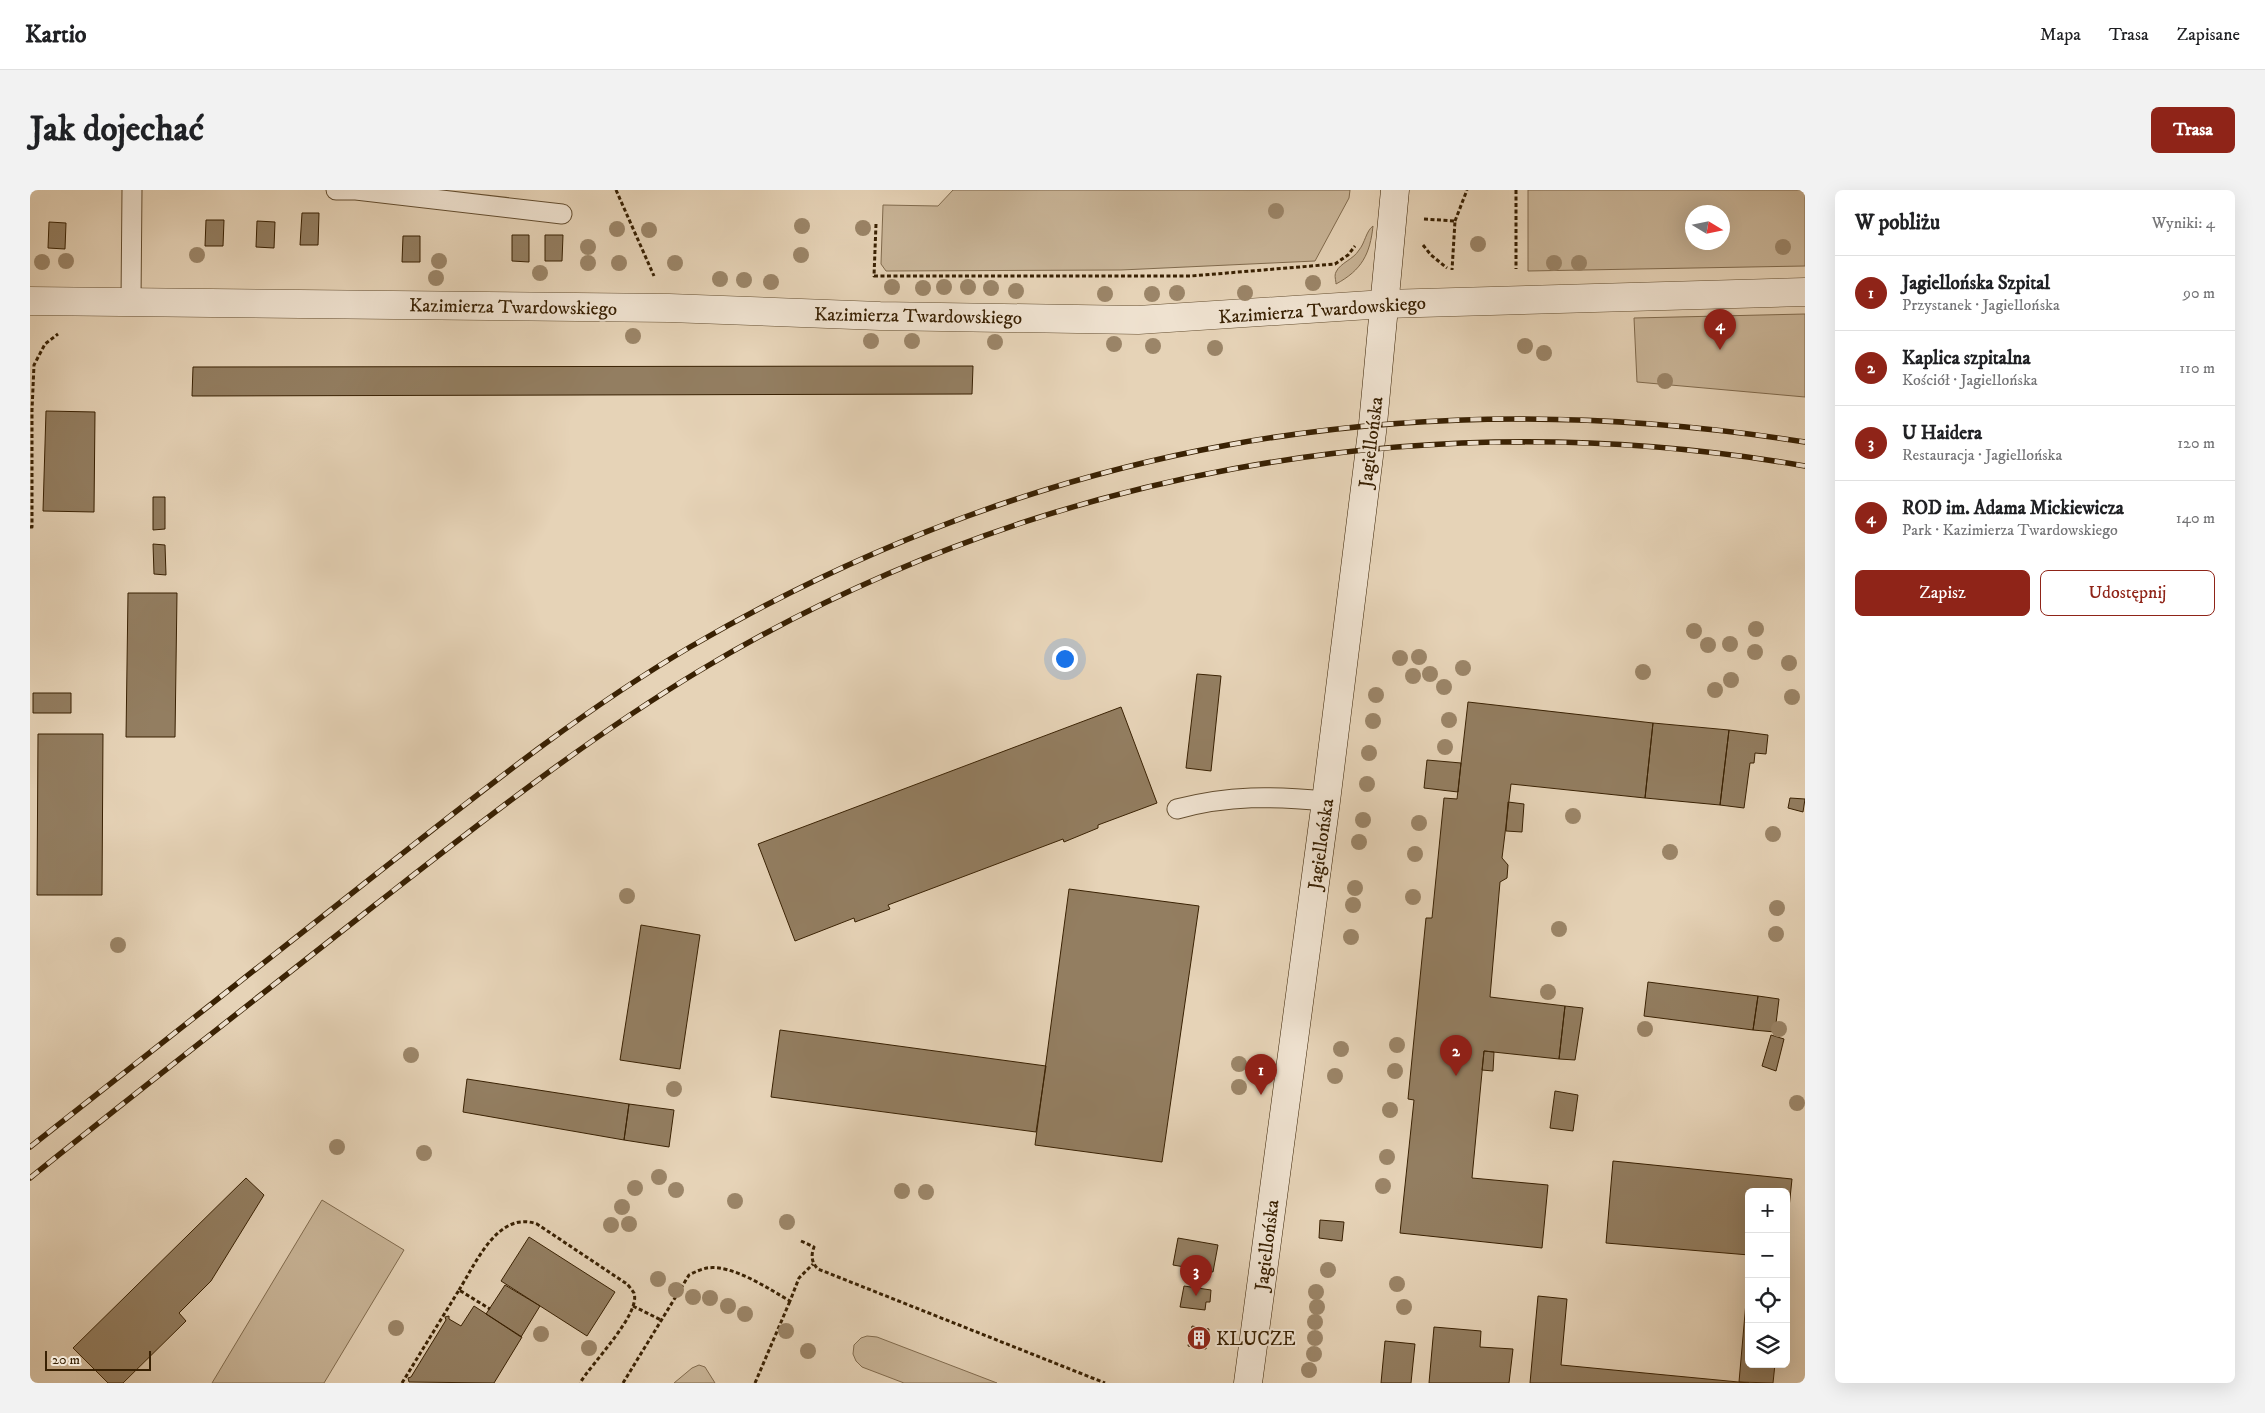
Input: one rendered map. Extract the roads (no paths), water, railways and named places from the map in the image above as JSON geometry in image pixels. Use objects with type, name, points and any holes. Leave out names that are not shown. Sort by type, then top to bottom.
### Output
[{"type":"street","name":"Jagiellońska","points":[[1248,1383],[1326,801],[1375,408],[1395,190]]},
{"type":"street","name":"Kazimierza Twardowskiego","points":[[30,301],[668,308],[880,316],[1138,320],[1384,304],[1805,292]]},
{"type":"lane","points":[[130,302],[132,190]]},
{"type":"lane","points":[[336,190],[356,190],[562,214]]},
{"type":"lane","points":[[1177,809],[1207,801],[1253,796],[1326,801]]},
{"type":"railway","points":[[30,1147],[452,815],[608,699],[690,647],[822,577],[955,520],[1091,476],[1229,445],[1369,426],[1512,419],[1657,424],[1805,442]]},
{"type":"railway","points":[[30,1178],[375,905],[534,783],[615,725],[699,671],[826,602],[959,545],[1095,501],[1234,469],[1375,449],[1518,442],[1661,448],[1805,466]]},
{"type":"place","name":"ROD im. Adama Mickiewicza","points":[[1720,350]]},
{"type":"place","name":"Kaplica szpitalna","points":[[1456,1076]]},
{"type":"place","name":"Jagiellońska Szpital","points":[[1261,1095]]},
{"type":"place","name":"U Haidera","points":[[1196,1296]]},
{"type":"place","name":"KLUCZE","points":[[1199,1338]]}]
